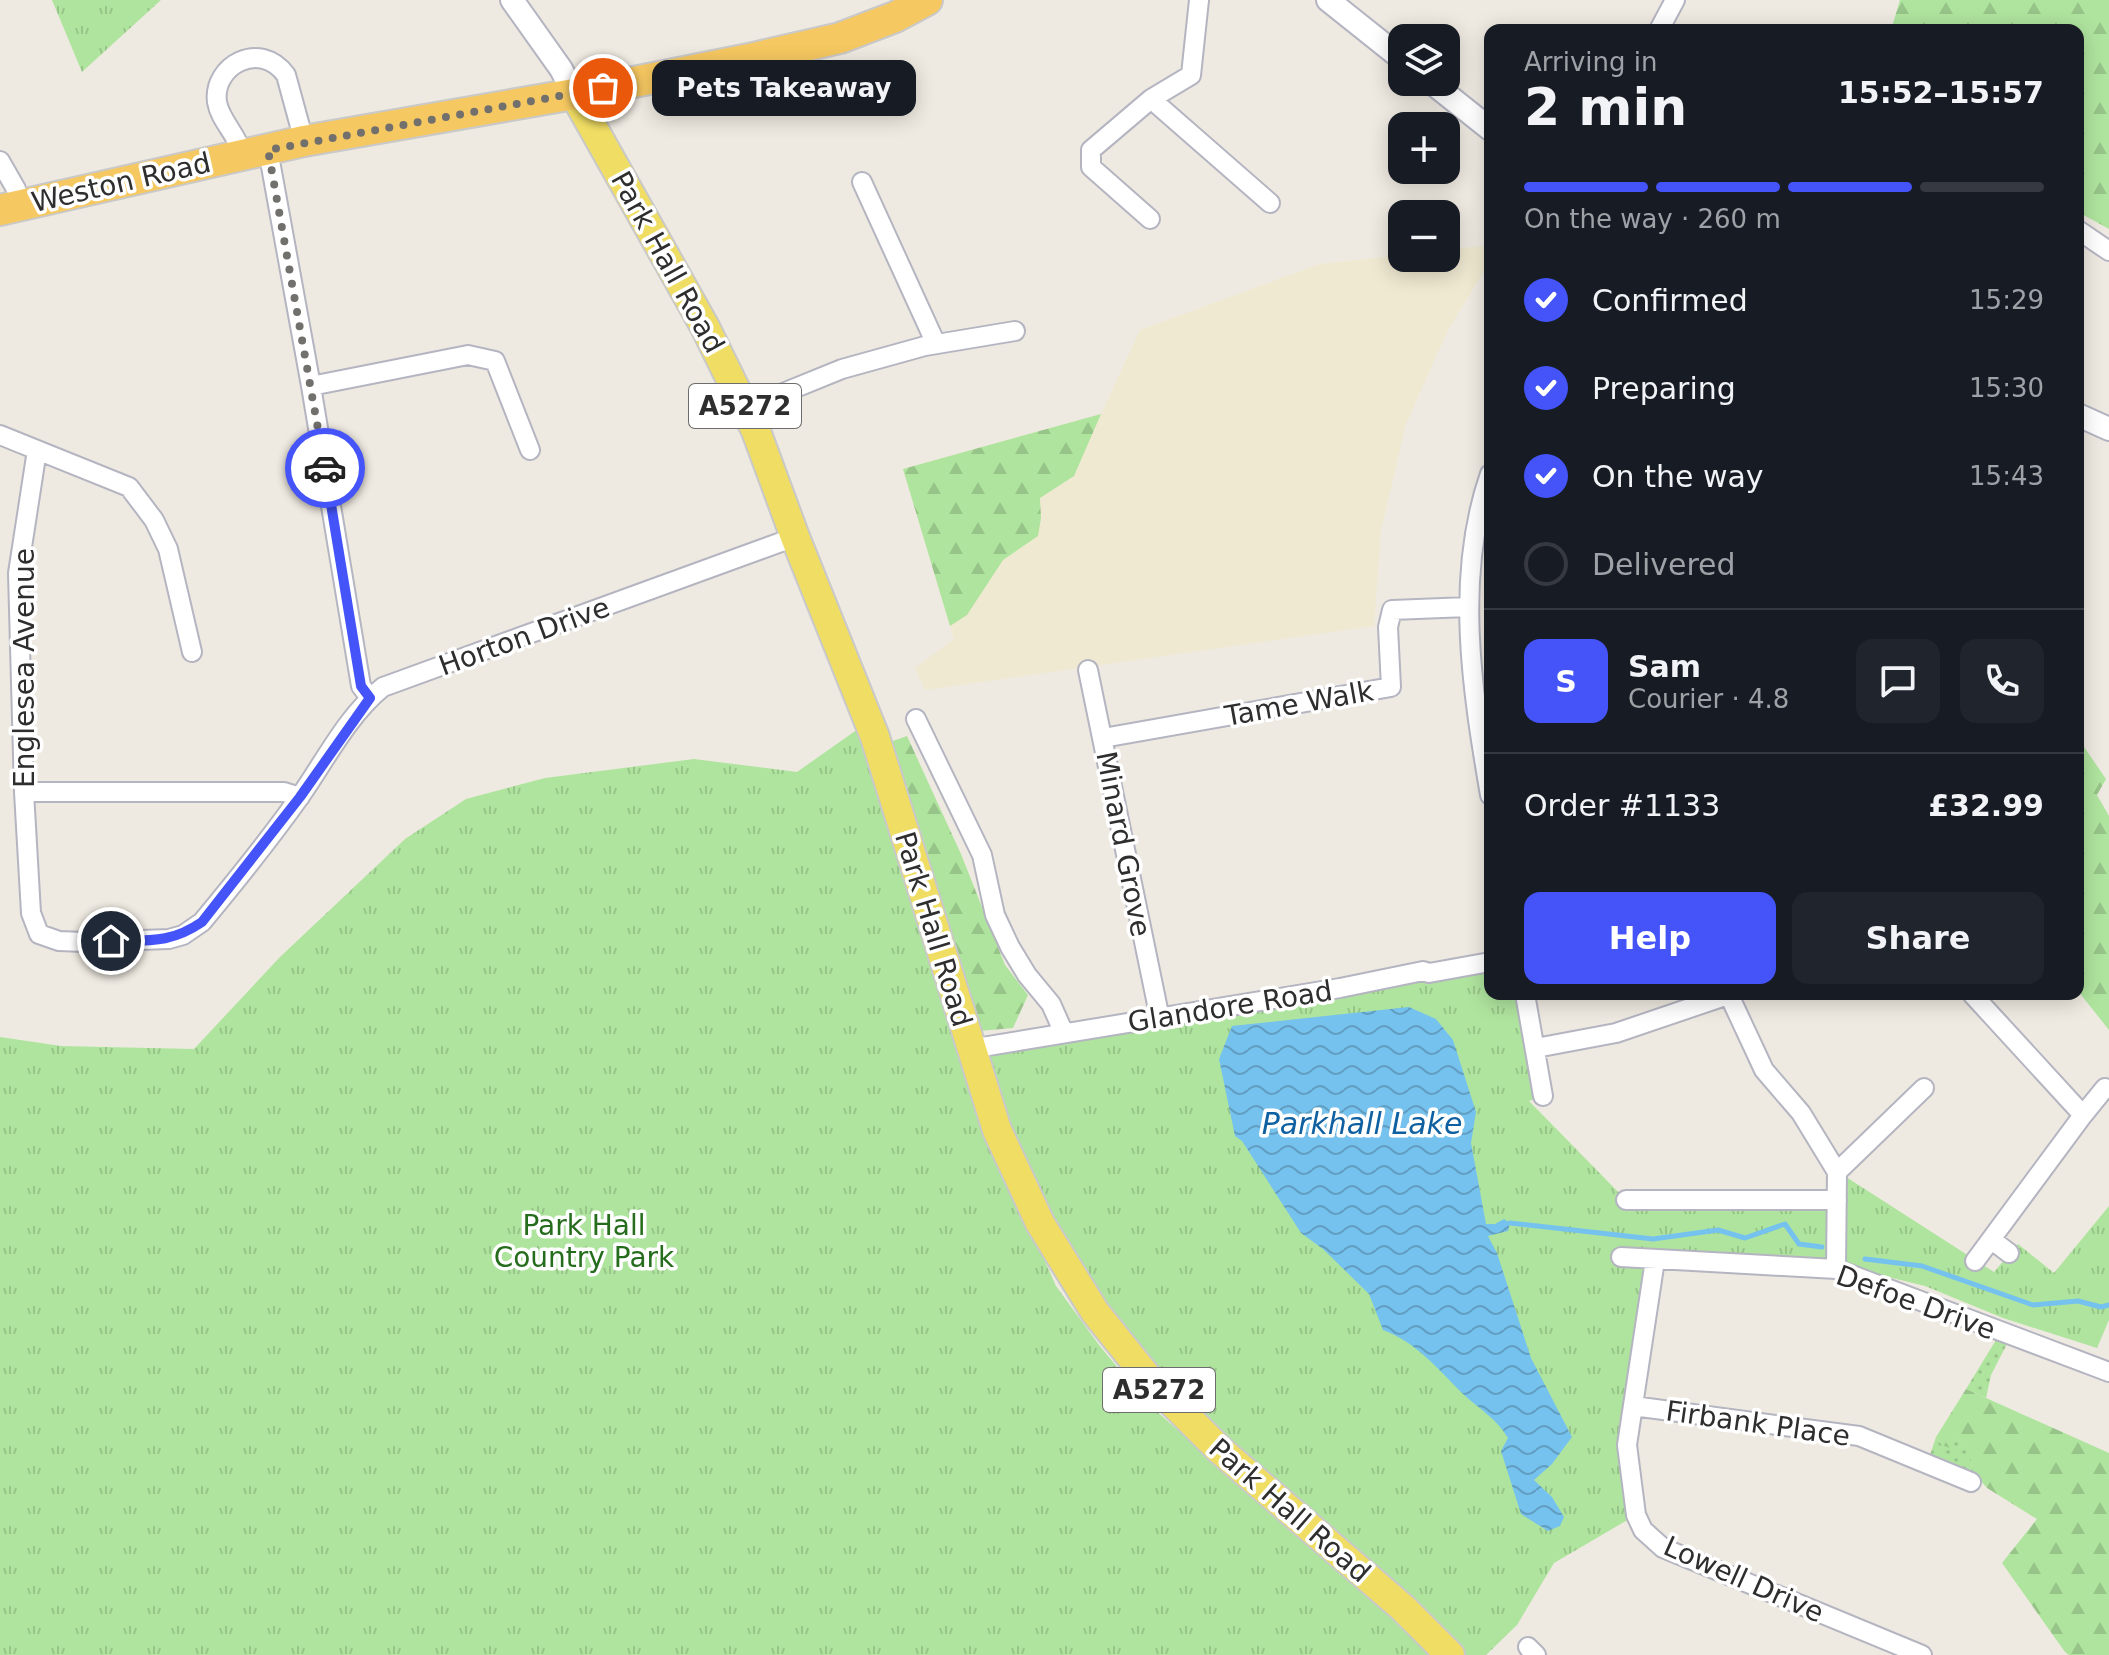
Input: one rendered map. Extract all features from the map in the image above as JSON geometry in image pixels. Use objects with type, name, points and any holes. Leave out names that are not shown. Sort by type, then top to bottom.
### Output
[{"type":"highway","name":"Weston Road","points":[[9,208],[304,141],[574,94],[749,59],[840,38],[895,17],[927,0]]},
{"type":"main road","name":"Park Hall Road","points":[[574,94],[647,220],[746,408],[875,737],[997,1130],[1040,1223],[1068,1271],[1121,1346],[1148,1378],[1220,1450],[1403,1608],[1450,1655]]},
{"type":"street","points":[[512,0],[561,69],[574,94]]},
{"type":"street","points":[[1150,219],[1091,167],[1091,150],[1151,99],[1191,75],[1199,0]]},
{"type":"street","points":[[1328,0],[1388,48]]},
{"type":"street","points":[[1662,24],[1675,0]]},
{"type":"street","name":"Weston Road","points":[[255,152],[239,141],[223,117],[216,99],[225,76],[238,62],[247,58],[267,58],[286,75],[304,141]]},
{"type":"street","points":[[1449,96],[1484,124]]},
{"type":"street","points":[[1151,99],[1270,203]]},
{"type":"street","points":[[255,152],[311,386],[361,686],[370,698]]},
{"type":"street","points":[[0,161],[16,189],[9,208]]},
{"type":"street","points":[[862,182],[936,344]]},
{"type":"street","points":[[2084,234],[2109,251]]},
{"type":"street","points":[[746,408],[842,369],[936,344],[1015,331]]},
{"type":"street","points":[[311,386],[468,355],[495,361],[530,450]]},
{"type":"street","points":[[2084,418],[2109,429]]},
{"type":"street","points":[[0,435],[129,487],[141,501],[168,549],[192,652]]},
{"type":"street","name":"Englesea Avenue","points":[[37,450],[18,573],[31,913],[39,934]]},
{"type":"street","points":[[1484,505],[1471,562],[1468,607],[1484,761]]},
{"type":"street","name":"Horton Drive","points":[[39,934],[59,941],[83,942],[169,939],[183,935],[202,922],[300,797],[370,698],[383,687],[795,537]]},
{"type":"street","name":"Tame Walk","points":[[1103,738],[1391,687],[1388,627],[1392,610],[1468,607]]},
{"type":"street","name":"Minard Grove","points":[[1088,670],[1160,1019]]},
{"type":"street","points":[[916,719],[982,855],[995,915],[1010,947],[1027,975],[1051,1004],[1063,1031]]},
{"type":"street","points":[[24,792],[284,792],[300,797]]},
{"type":"street","name":"Glandore Road","points":[[970,1049],[1063,1031],[1160,1019],[1423,971],[1429,973],[1484,963]]},
{"type":"street","points":[[1526,1000],[1543,1096]]},
{"type":"street","points":[[1536,1048],[1616,1033],[1692,1000]]},
{"type":"street","points":[[1733,1000],[1764,1070],[1801,1113],[1837,1172],[1836,1269]]},
{"type":"street","points":[[1978,1000],[2083,1115]]},
{"type":"street","points":[[1837,1172],[1924,1088]]},
{"type":"street","points":[[1975,1261],[2105,1088]]},
{"type":"street","points":[[1626,1200],[1837,1200]]},
{"type":"street","points":[[1992,1240],[2009,1253]]},
{"type":"street","name":"Defoe Drive","points":[[1621,1257],[1836,1269],[2109,1372]]},
{"type":"street","name":"Lowell Drive","points":[[1655,1260],[1627,1445],[1636,1515],[1643,1530],[1663,1548],[1922,1655]]},
{"type":"street","name":"Firbank Place","points":[[1633,1406],[1859,1436],[1971,1482]]},
{"type":"shaded area","points":[[1484,246],[1484,271],[1447,332],[1406,424],[1381,530],[1374,626],[925,690],[915,668],[954,639],[903,469],[1101,414],[1140,330],[1320,264],[1388,257],[1388,272],[1460,272],[1460,248]]},
{"type":"green space","points":[[52,0],[161,0],[82,72]]},
{"type":"green space","points":[[1900,0],[2109,0],[2109,229],[2084,215],[2084,24],[1893,24]]},
{"type":"green space","points":[[1101,414],[1074,476],[1040,498],[1038,536],[1003,560],[967,615],[950,626],[903,469]]},
{"type":"green space","name":"Park Hall Country Park","points":[[858,729],[990,1151],[1005,1185],[1030,1227],[1056,1286],[1147,1403],[1255,1498],[1398,1615],[1434,1655],[0,1655],[0,1037],[61,1046],[194,1049],[280,957],[405,839],[466,799],[545,778],[694,759],[797,772]]},
{"type":"green space","points":[[907,736],[961,854],[1005,965],[1028,995],[1013,1028],[979,1031],[887,743]]},
{"type":"green space","points":[[2084,747],[2106,779],[2097,795],[2109,816],[2109,1030],[2084,999]]},
{"type":"green space","points":[[1484,963],[1484,1000],[1524,1000],[1538,1098],[1529,1101],[1626,1200],[1837,1200],[1836,1269],[1655,1260],[1627,1445],[1636,1515],[1554,1563],[1517,1625],[1486,1655],[1449,1655],[1226,1455],[1068,1271],[970,1049]]},
{"type":"green space","points":[[1843,1175],[1994,1272],[2018,1244],[2054,1273],[2109,1206],[2109,1320],[2097,1348],[2003,1318],[1925,1286],[1843,1266]]},
{"type":"green space","points":[[1996,1340],[2007,1344],[1991,1375],[1986,1398],[1966,1389]]},
{"type":"green space","points":[[1966,1389],[2109,1453],[2109,1655],[2069,1655],[2065,1652],[2002,1563],[2037,1519],[1987,1488],[1972,1471],[1970,1451],[1957,1439],[1950,1448],[1942,1445],[1936,1437]]},
{"type":"green space","points":[[1936,1437],[1942,1445],[1957,1439],[1971,1451],[1972,1471],[1979,1480],[1929,1458]]},
{"type":"water","name":"Parkhall Lake","points":[[1409,1007],[1436,1019],[1453,1040],[1476,1112],[1471,1143],[1486,1224],[1495,1224],[1504,1219],[1510,1223],[1508,1231],[1488,1236],[1497,1253],[1531,1358],[1572,1437],[1552,1464],[1534,1480],[1552,1497],[1564,1517],[1560,1526],[1548,1531],[1521,1514],[1501,1451],[1508,1438],[1504,1431],[1426,1357],[1383,1330],[1369,1294],[1323,1249],[1301,1233],[1242,1141],[1235,1136],[1219,1059],[1232,1026]]},
{"type":"waterway","points":[[1510,1223],[1653,1239],[1718,1230],[1745,1238],[1785,1224],[1799,1244],[1822,1247]]},
{"type":"waterway","points":[[1865,1259],[1922,1266],[2033,1305],[2078,1301],[2101,1307],[2109,1305]]},
{"type":"way so far","points":[[325,468],[268,150],[603,88]]},
{"type":"place","name":"Pets Takeaway","points":[[603,88]]},
{"type":"route","points":[[111,941],[169,939],[183,935],[202,922],[300,797],[370,698],[361,686],[325,468]]}]
